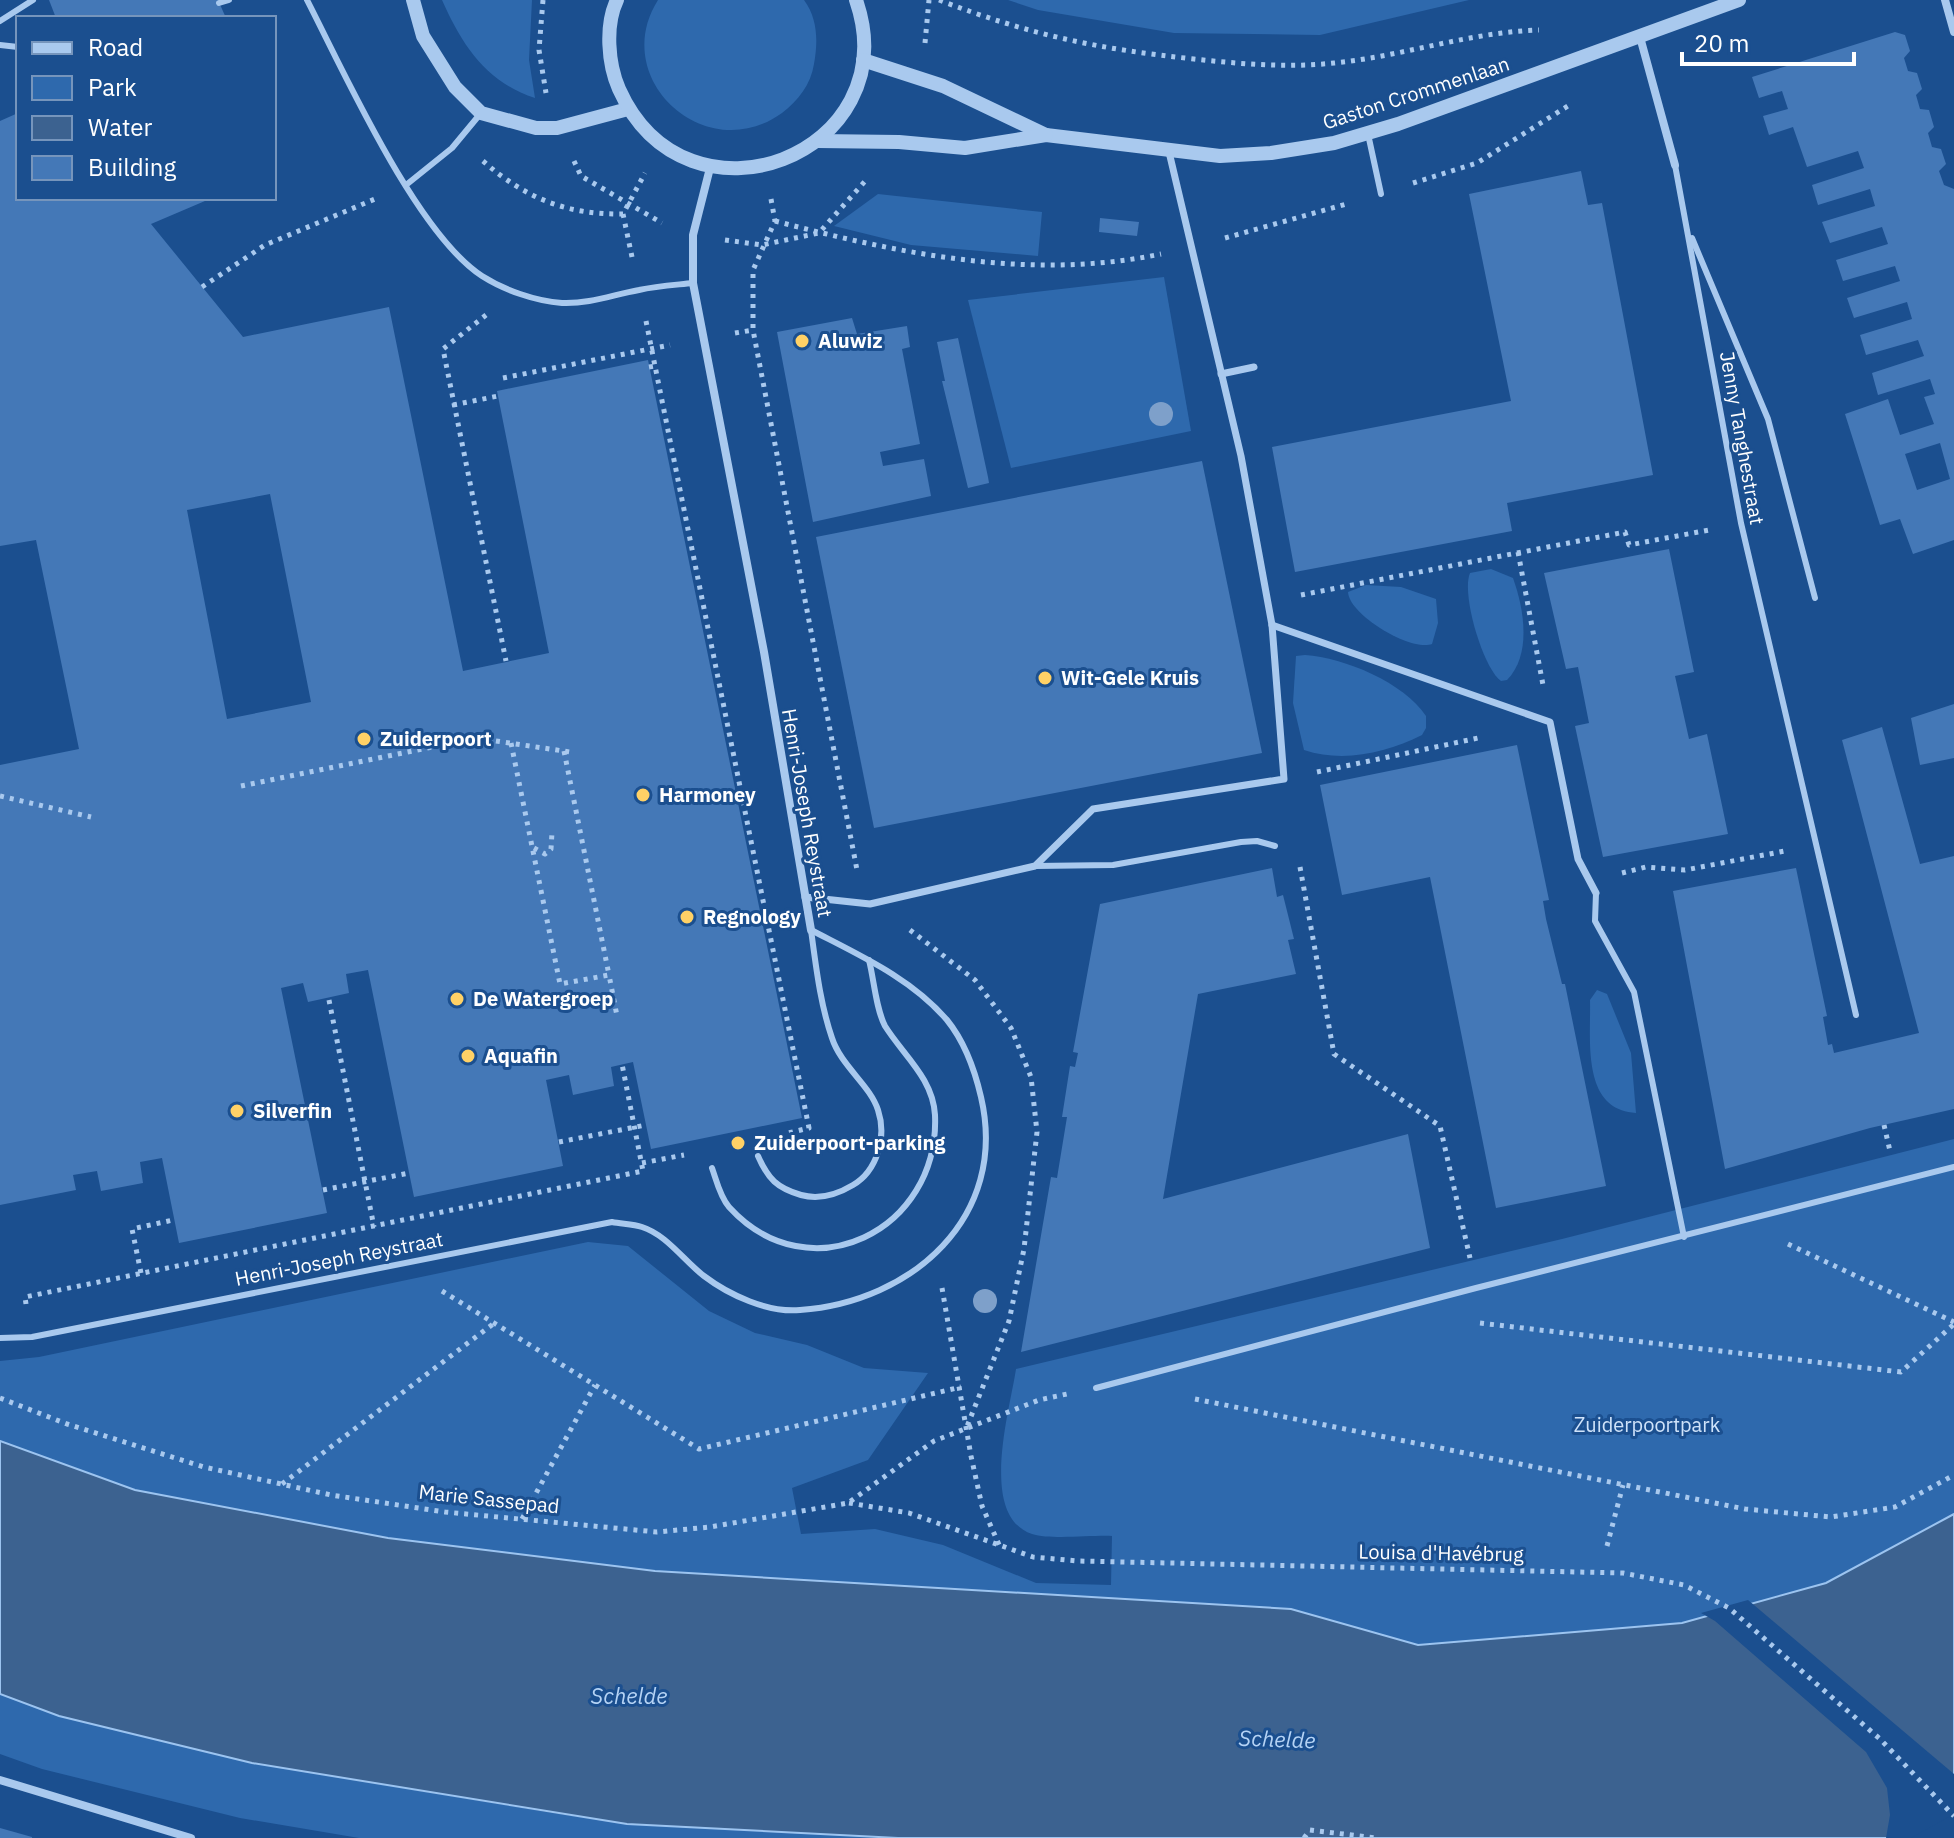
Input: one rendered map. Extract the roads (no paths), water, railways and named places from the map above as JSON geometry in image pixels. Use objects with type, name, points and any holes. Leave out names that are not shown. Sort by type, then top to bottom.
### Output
[{"type":"street","points":[[413,0],[423,36],[455,87],[481,113],[536,128],[557,128],[628,109]]},
{"type":"street","name":"Gaston Crommenlaan","points":[[617,0],[609,41],[613,77],[628,109],[660,144],[684,159],[710,168],[739,170],[767,166],[793,157],[818,141],[840,118],[855,90],[863,60],[862,20],[856,0]]},
{"type":"street","name":"Gaston Crommenlaan","points":[[818,141],[899,142],[965,148],[1046,135],[1169,152],[1220,156],[1271,153],[1334,143],[1368,133],[1739,0]]},
{"type":"street","points":[[1945,0],[1954,32]]},
{"type":"street","name":"Jenny Tanghestraat","points":[[1640,37],[1675,165]]},
{"type":"street","name":"Gaston Crommenlaan","points":[[863,60],[943,86],[1046,135]]},
{"type":"street","points":[[805,897],[870,904],[1035,866],[1093,809],[1284,779],[1268,602],[1221,374],[1169,152]]},
{"type":"street","name":"Henri-Joseph Reystraat","points":[[710,168],[693,235],[693,283],[764,652],[811,930]]},
{"type":"street","points":[[1221,374],[1254,367]]},
{"type":"street","points":[[1272,625],[1550,722],[1578,859],[1596,893]]},
{"type":"street","points":[[0,1780],[191,1838]]},
{"type":"lane","points":[[0,21],[33,0]]},
{"type":"lane","points":[[219,3],[229,0]]},
{"type":"lane","points":[[307,0],[406,185],[449,245],[480,275],[516,293],[559,303],[597,302],[639,290],[693,283]]},
{"type":"lane","points":[[406,185],[452,148],[481,113]]},
{"type":"lane","points":[[1368,133],[1381,194]]},
{"type":"lane","name":"Jenny Tanghestraat","points":[[1675,165],[1741,523],[1856,1015]]},
{"type":"lane","points":[[1686,223],[1768,419],[1815,598]]},
{"type":"lane","points":[[1035,866],[1113,865],[1241,842],[1257,841],[1275,846]]},
{"type":"lane","points":[[1596,893],[1595,921],[1634,992],[1684,1237]]},
{"type":"lane","points":[[758,1156],[768,1178],[783,1190],[810,1197],[839,1193],[867,1177],[881,1147],[878,1109],[841,1060],[832,1040],[822,1004],[811,930]]},
{"type":"lane","name":"Henri-Joseph Reystraat","points":[[0,1338],[32,1337],[612,1222],[644,1227],[704,1276],[749,1301],[795,1311],[850,1304],[900,1282],[939,1250],[966,1217],[984,1172],[987,1124],[975,1071],[948,1022],[910,986],[869,960],[811,930]]},
{"type":"lane","points":[[712,1168],[727,1205],[758,1231],[797,1247],[833,1247],[869,1238],[900,1216],[920,1188],[932,1152],[935,1114],[925,1081],[884,1024],[869,960]]},
{"type":"lane","points":[[1096,1388],[1954,1167]]},
{"type":"water","name":"Schelde","points":[[0,1441],[135,1490],[388,1538],[655,1571],[1291,1609],[1418,1645],[1682,1623],[1826,1583],[1954,1514],[1954,1809],[1904,1838],[898,1838],[627,1824],[252,1763],[59,1716],[0,1694]]},
{"type":"place","name":"Aluwiz","points":[[802,341]]},
{"type":"place","name":"Wit-Gele Kruis","points":[[1045,678]]},
{"type":"place","name":"Zuiderpoort","points":[[364,739]]},
{"type":"place","name":"Harmoney","points":[[643,795]]},
{"type":"place","name":"Regnology","points":[[687,917]]},
{"type":"place","name":"De Watergroep","points":[[457,999]]},
{"type":"place","name":"Aquafin","points":[[468,1056]]},
{"type":"place","name":"Silverfin","points":[[237,1111]]},
{"type":"place","name":"Zuiderpoort-parking","points":[[738,1143]]},
{"type":"park label","name":"Zuiderpoortpark","points":[[1647,1425]]}]
